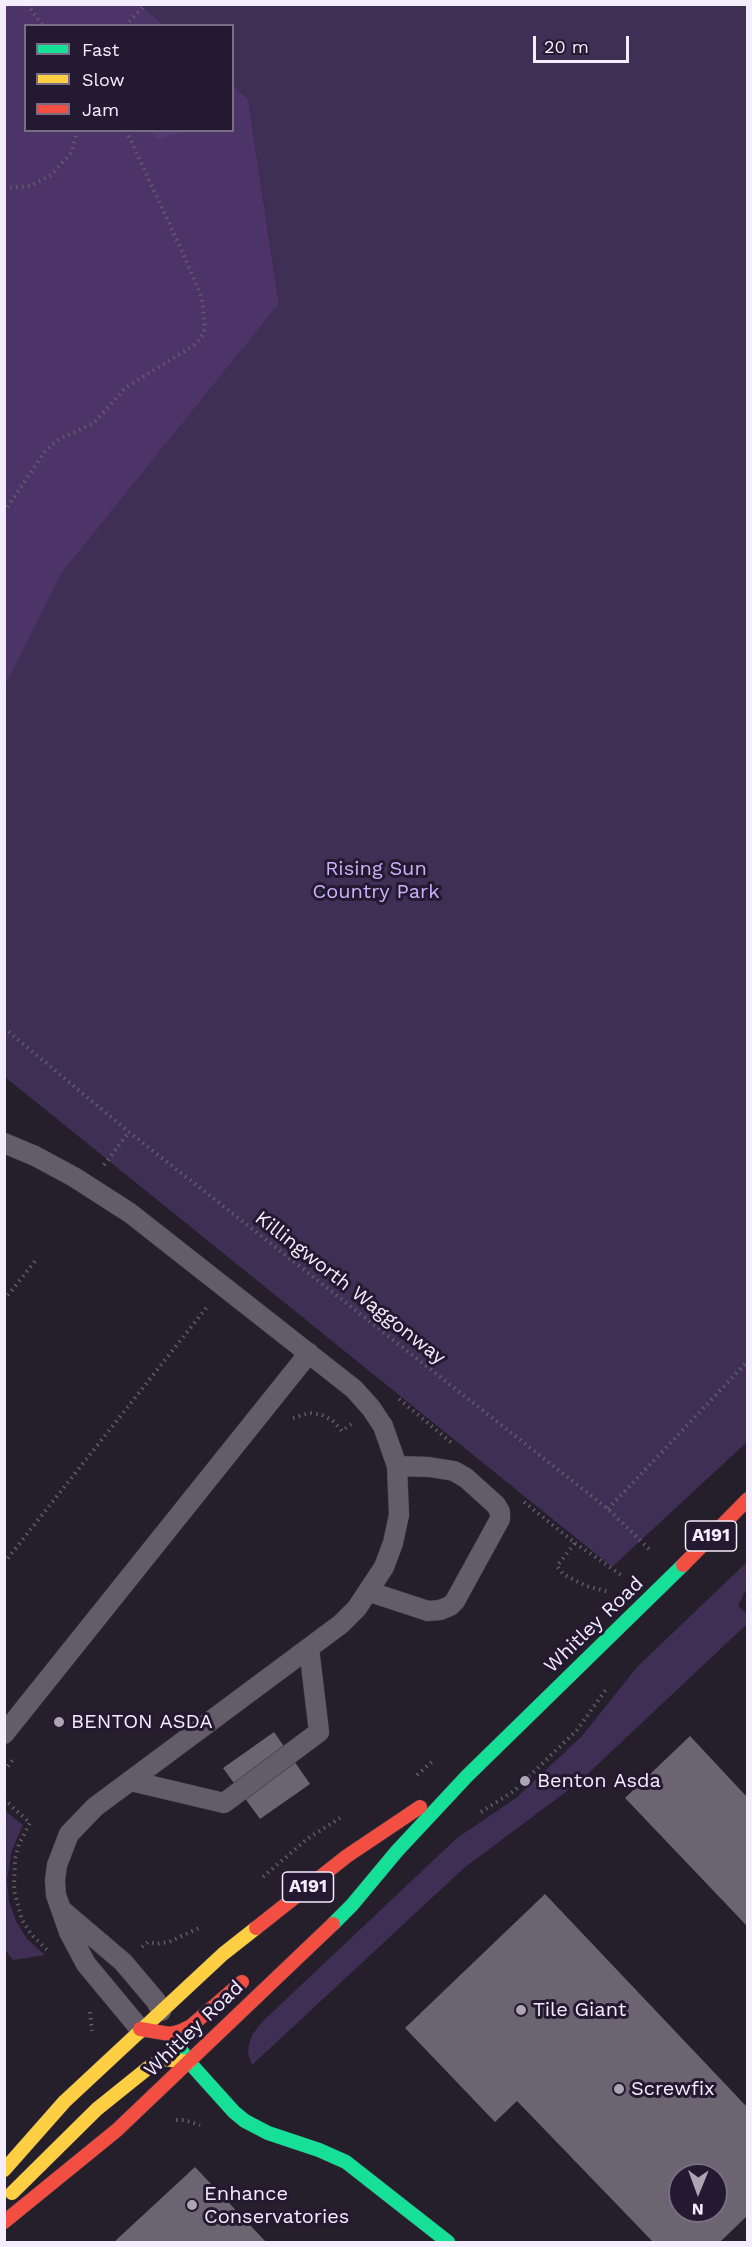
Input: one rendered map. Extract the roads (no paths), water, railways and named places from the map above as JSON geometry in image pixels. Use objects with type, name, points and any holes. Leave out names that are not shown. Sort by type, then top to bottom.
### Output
[{"type":"main road","name":"Whitley Road","points":[[4,2222],[117,2130],[352,1905],[466,1776],[675,1573],[747,1499]]},
{"type":"main road","name":"Whitley Road","points":[[4,2170],[65,2101],[223,1954],[347,1857],[466,1776]]},
{"type":"main road","name":"Whitley Road","points":[[324,1913],[398,1851]]},
{"type":"main road","name":"Whitley Road","points":[[140,2030],[170,2034],[192,2025],[253,1973]]},
{"type":"main road","points":[[160,2011],[170,2034],[189,2062],[245,2121],[268,2133],[319,2150],[346,2162],[448,2242]]},
{"type":"main road","points":[[4,2200],[83,2122],[148,2068],[163,2060],[175,2059],[189,2062]]},
{"type":"lane","points":[[4,1143],[35,1156],[74,1177],[121,1207],[354,1389],[383,1426],[397,1466],[399,1490],[397,1525],[393,1543],[384,1568],[370,1592],[357,1608],[341,1624],[95,1807],[69,1834],[57,1865],[56,1895],[69,1932],[81,1957],[140,2030]]},
{"type":"lane","points":[[4,1734],[309,1353]]},
{"type":"lane","points":[[370,1592],[428,1611],[450,1606],[455,1601],[500,1519],[500,1512],[496,1505],[466,1478],[454,1471],[429,1467],[397,1466]]},
{"type":"lane","points":[[131,1780],[224,1803],[319,1732],[309,1648]]},
{"type":"lane","points":[[61,1909],[123,1962],[156,2001],[160,2011]]},
{"type":"place","name":"BENTON ASDA","points":[[59,1722]]},
{"type":"place","name":"Benton Asda","points":[[525,1781]]},
{"type":"place","name":"Tile Giant","points":[[521,2010]]},
{"type":"place","name":"Screwfix","points":[[619,2089]]},
{"type":"place","name":"Enhance Conservatories","points":[[192,2205]]},
{"type":"park label","name":"Rising Sun Country Park","points":[[376,880]]}]
